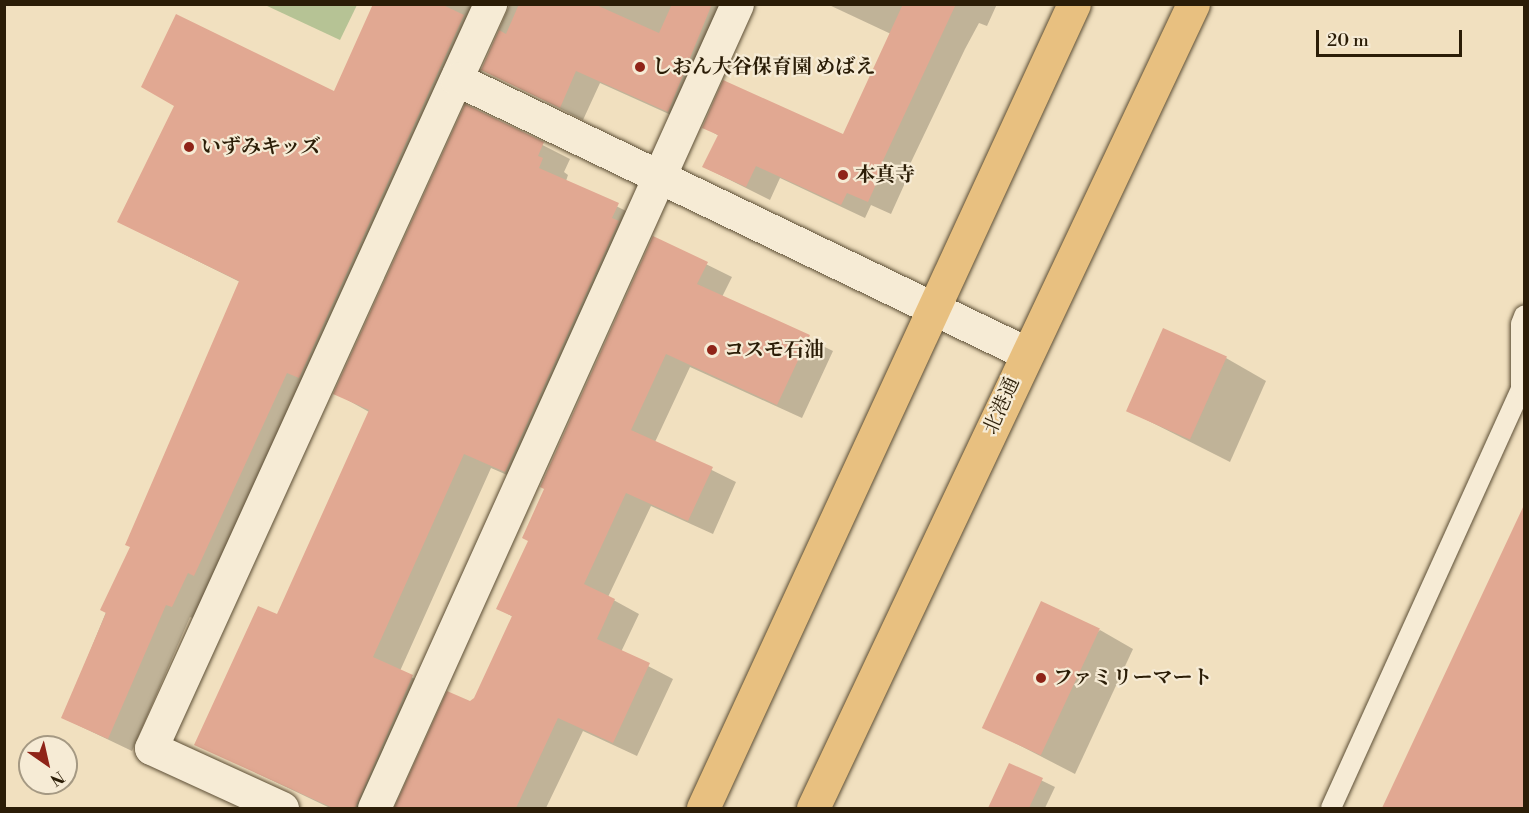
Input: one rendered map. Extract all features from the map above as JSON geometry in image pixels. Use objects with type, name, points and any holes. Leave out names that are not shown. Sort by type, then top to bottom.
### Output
[{"type":"main road","points":[[703,808],[1074,4]]},
{"type":"main road","name":"北港通","points":[[813,808],[1026,352],[1193,4]]},
{"type":"street","points":[[282,808],[151,748],[490,4]]},
{"type":"street","points":[[374,808],[657,176],[737,4]]},
{"type":"street","points":[[456,79],[1026,352]]},
{"type":"lane","points":[[1331,808],[1521,389],[1521,324],[1524,316]]},
{"type":"green space","points":[[265,5],[357,5],[340,40]]},
{"type":"building","points":[[373,4],[441,4],[464,15],[299,378],[287,373],[194,576],[188,573],[172,607],[166,605],[108,739],[61,718],[106,613],[100,610],[130,547],[125,545],[239,281],[117,222],[174,106],[141,87],[176,14],[334,91]]},
{"type":"building","points":[[519,4],[594,4],[659,33],[672,4],[712,4],[668,112],[576,71],[560,108],[481,70],[499,30],[506,34]]},
{"type":"building","points":[[903,4],[956,4],[880,167],[883,169],[868,202],[847,193],[841,205],[756,166],[746,187],[702,167],[718,135],[702,128],[723,80],[843,134]]},
{"type":"building","points":[[465,104],[544,142],[538,156],[543,158],[539,168],[619,203],[612,218],[619,221],[505,472],[464,454],[373,657],[413,675],[355,808],[333,808],[194,745],[258,606],[277,614],[369,410],[333,394]]},
{"type":"building","points":[[653,236],[708,262],[697,284],[810,335],[777,405],[666,354],[631,430],[713,467],[688,521],[626,493],[584,584],[615,599],[597,639],[650,663],[613,743],[558,718],[516,808],[394,808],[447,691],[470,701],[474,698],[512,616],[496,609],[528,541],[522,538],[544,489],[540,487]]},
{"type":"building","points":[[1163,328],[1227,356],[1190,440],[1126,411]]},
{"type":"building","points":[[1524,505],[1524,808],[1382,808]]},
{"type":"building","name":"ファミリーマート","points":[[1041,601],[1100,628],[1041,755],[982,728]]},
{"type":"building","points":[[1009,763],[1043,778],[1029,808],[988,808]]},
{"type":"place","name":"しおん大谷保育園 めばえ","points":[[640,67]]},
{"type":"place","name":"いずみキッズ","points":[[189,147]]},
{"type":"place","name":"本真寺","points":[[843,175]]},
{"type":"place","name":"コスモ石油","points":[[712,350]]},
{"type":"place","name":"ファミリーマート","points":[[1041,678]]}]
